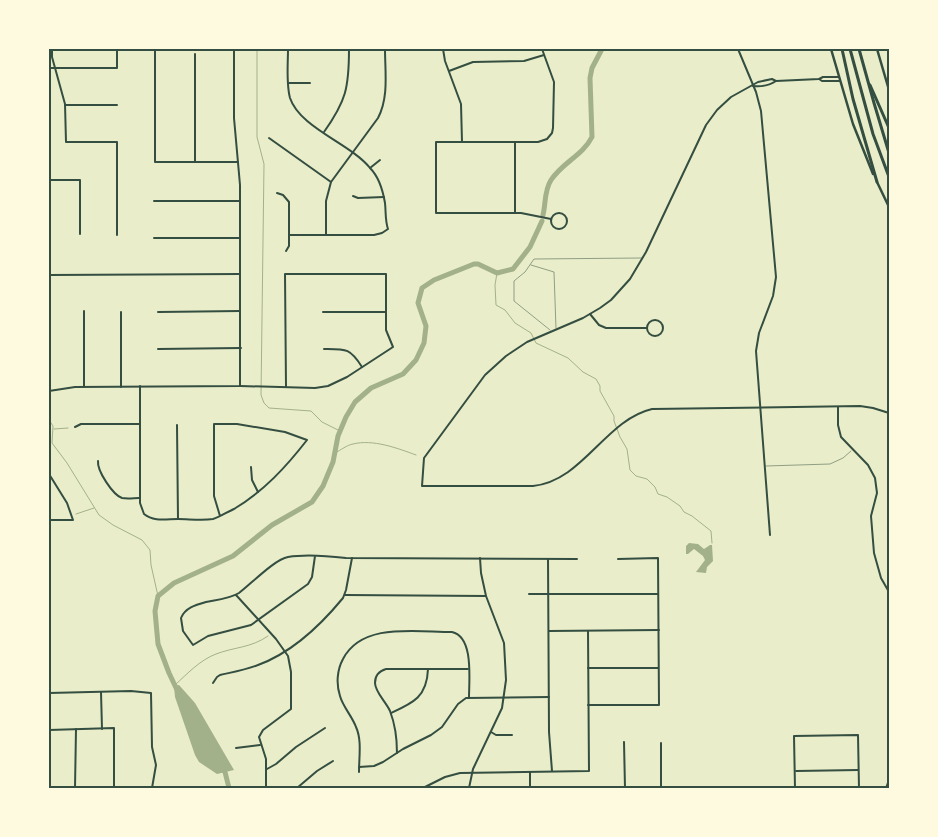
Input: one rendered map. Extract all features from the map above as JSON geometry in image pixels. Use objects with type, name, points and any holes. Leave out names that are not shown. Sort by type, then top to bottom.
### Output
[{"type":"highway","points":[[842,49],[853,99],[877,182]]},
{"type":"highway","points":[[850,49],[873,134],[889,177]]},
{"type":"highway","points":[[859,49],[889,153]]},
{"type":"highway","points":[[865,72],[889,128]]},
{"type":"main road","points":[[831,49],[853,124],[889,207]]},
{"type":"main road","points":[[877,49],[889,90]]},
{"type":"street","points":[[52,49],[65,105],[66,142],[117,142],[117,235]]},
{"type":"street","points":[[49,68],[117,68],[117,49]]},
{"type":"street","points":[[155,49],[155,162],[238,162]]},
{"type":"street","points":[[234,49],[234,118],[240,201],[240,386]]},
{"type":"street","points":[[288,49],[290,99],[296,110],[305,119],[370,168],[384,197],[388,229],[374,235],[289,235]]},
{"type":"street","points":[[324,132],[339,110],[345,95],[349,79],[349,49]]},
{"type":"street","points":[[326,235],[326,201],[331,182],[378,118],[385,97],[385,49]]},
{"type":"street","points":[[442,49],[461,104],[462,142]]},
{"type":"street","points":[[542,49],[554,82],[552,133],[547,139],[542,141],[436,142],[436,213],[516,213],[551,219]]},
{"type":"street","points":[[738,49],[759,101],[763,121],[776,272],[773,296],[759,334],[756,351],[770,535]]},
{"type":"street","points":[[194,54],[195,162]]},
{"type":"street","points":[[449,71],[473,62],[524,61],[544,55]]},
{"type":"street","points":[[839,77],[765,80],[740,92],[724,103],[706,125],[639,267],[621,290],[611,300],[590,314],[527,342],[506,356],[477,384],[424,458],[422,486],[533,486],[549,483],[563,476],[622,425],[640,413],[652,409],[838,406],[871,407],[889,413]]},
{"type":"street","points":[[819,79],[822,82],[840,81]]},
{"type":"street","points":[[753,86],[773,83],[776,80]]},
{"type":"street","points":[[288,83],[310,83]]},
{"type":"street","points":[[65,105],[117,105]]},
{"type":"street","points":[[269,138],[331,182]]},
{"type":"street","points":[[515,142],[516,213]]},
{"type":"street","points":[[370,168],[380,160]]},
{"type":"street","points":[[49,180],[80,180],[80,234]]},
{"type":"street","points":[[277,193],[284,195],[289,202],[289,246],[286,251]]},
{"type":"street","points":[[353,196],[358,198],[384,197]]},
{"type":"street","points":[[154,201],[240,201]]},
{"type":"street","points":[[561,212],[566,216],[567,222],[564,228],[557,229],[552,226],[551,219],[554,214],[561,212]]},
{"type":"street","points":[[154,238],[240,238]]},
{"type":"street","points":[[49,275],[240,274]]},
{"type":"street","points":[[49,391],[84,387],[264,386],[286,387],[315,388],[328,386],[341,381],[393,347],[386,333],[386,274],[285,274],[286,387]]},
{"type":"street","points":[[84,311],[84,387]]},
{"type":"street","points":[[158,312],[240,311]]},
{"type":"street","points":[[121,312],[121,387]]},
{"type":"street","points":[[323,312],[386,312]]},
{"type":"street","points":[[590,314],[598,325],[606,328],[647,328]]},
{"type":"street","points":[[655,320],[663,328],[660,334],[655,336],[649,333],[647,328],[650,322],[655,320]]},
{"type":"street","points":[[158,349],[241,348]]},
{"type":"street","points":[[324,349],[349,351],[362,367]]},
{"type":"street","points":[[140,386],[140,498],[142,510],[148,517],[156,520],[211,519],[220,516],[242,504],[278,475],[307,440],[285,432],[237,424],[214,424],[214,496],[220,516]]},
{"type":"street","points":[[838,406],[838,429],[845,442],[870,468],[876,482],[877,493],[871,516],[874,553],[881,578],[889,592]]},
{"type":"street","points":[[75,426],[81,424],[140,424]]},
{"type":"street","points":[[177,425],[178,519]]},
{"type":"street","points":[[98,462],[98,471],[116,494],[125,498],[140,498]]},
{"type":"street","points":[[251,467],[252,480],[258,492]]},
{"type":"street","points":[[49,474],[67,503],[73,520],[49,520]]},
{"type":"street","points":[[316,556],[312,577],[308,584],[245,627],[208,636],[194,645],[183,631],[181,621],[183,613],[196,605],[235,594],[282,559],[290,556],[316,556],[346,558],[576,559]]},
{"type":"street","points":[[213,683],[220,675],[258,665],[297,643],[338,604],[344,595],[352,558]]},
{"type":"street","points":[[469,788],[472,772],[505,698],[506,660],[504,643],[486,596],[480,558]]},
{"type":"street","points":[[588,705],[659,705],[658,558],[618,559]]},
{"type":"street","points":[[548,559],[549,698],[552,771]]},
{"type":"street","points":[[235,594],[285,651],[289,661],[291,708],[263,730],[259,737],[266,759],[266,788]]},
{"type":"street","points":[[528,594],[658,594]]},
{"type":"street","points":[[344,595],[486,596]]},
{"type":"street","points":[[548,631],[659,630]]},
{"type":"street","points":[[425,788],[450,775],[472,772],[589,771],[588,631]]},
{"type":"street","points":[[360,772],[358,735],[355,724],[341,700],[338,684],[338,674],[343,659],[356,643],[370,635],[380,633],[455,633],[462,637],[468,656],[469,698]]},
{"type":"street","points":[[588,668],[659,668]]},
{"type":"street","points":[[397,754],[396,736],[390,714],[375,686],[378,673],[386,669],[468,669]]},
{"type":"street","points":[[390,714],[418,699],[426,682],[428,669]]},
{"type":"street","points":[[286,690],[291,690]]},
{"type":"street","points":[[49,693],[137,691],[151,693],[152,747],[156,765],[152,788]]},
{"type":"street","points":[[101,692],[102,729]]},
{"type":"street","points":[[359,767],[379,764],[436,732],[447,722],[462,700],[469,698],[549,698]]},
{"type":"street","points":[[49,730],[114,728],[114,788]]},
{"type":"street","points":[[267,768],[276,764],[296,747],[324,728]]},
{"type":"street","points":[[75,788],[76,729]]},
{"type":"street","points":[[490,732],[500,735],[512,735]]},
{"type":"street","points":[[795,788],[794,736],[858,735],[858,788]]},
{"type":"street","points":[[624,742],[625,788]]},
{"type":"street","points":[[661,743],[661,788]]},
{"type":"street","points":[[236,748],[260,745]]},
{"type":"street","points":[[297,788],[317,771],[333,762]]},
{"type":"street","points":[[795,771],[858,770]]},
{"type":"street","points":[[530,772],[530,788]]},
{"type":"street","points":[[886,788],[889,780]]},
{"type":"lane","points":[[551,331],[514,301],[514,281],[530,265],[534,258],[643,258]]},
{"type":"lane","points":[[530,265],[554,272],[556,329]]},
{"type":"lane","points":[[765,466],[830,464],[843,458],[853,450]]},
{"type":"shaded area","points":[[689,543],[698,544],[704,549],[712,545],[713,561],[707,567],[706,573],[696,572],[705,560],[694,549],[686,554],[686,546]]},
{"type":"shaded area","points":[[179,685],[195,703],[234,770],[217,774],[199,762],[175,697],[174,686]]},
{"type":"waterway","points":[[257,49],[257,137],[264,164],[261,395],[264,403],[269,408],[311,411],[322,422],[340,431]]},
{"type":"waterway","points":[[543,215],[546,193],[551,180],[583,149],[592,137],[590,78],[592,68],[602,49]]},
{"type":"waterway","points":[[178,692],[158,644],[155,611],[158,596],[174,583],[233,556],[272,525],[312,502],[323,486],[333,462],[338,436],[355,402],[371,388],[403,374],[416,360],[424,343],[426,326],[418,303],[422,288],[434,280],[474,264],[497,273],[513,269],[530,247],[542,221]]},
{"type":"waterway","points":[[497,273],[495,285],[496,305],[505,310],[515,323],[531,333],[536,343],[568,358],[583,372],[596,379],[600,386],[600,391],[614,416],[620,437],[627,449],[630,470],[636,476],[647,479],[655,487],[658,494],[667,497],[680,506],[684,512],[711,531],[712,543]]},
{"type":"waterway","points":[[49,420],[53,426],[52,443],[67,463],[99,515],[113,525],[142,540],[150,550],[151,565],[158,596]]},
{"type":"waterway","points":[[54,429],[68,428]]},
{"type":"waterway","points":[[335,453],[346,446],[369,443],[385,445],[416,455]]},
{"type":"waterway","points":[[76,514],[94,508]]},
{"type":"waterway","points":[[175,685],[210,657],[255,643],[268,636]]},
{"type":"waterway","points":[[221,768],[225,772],[229,788]]}]
